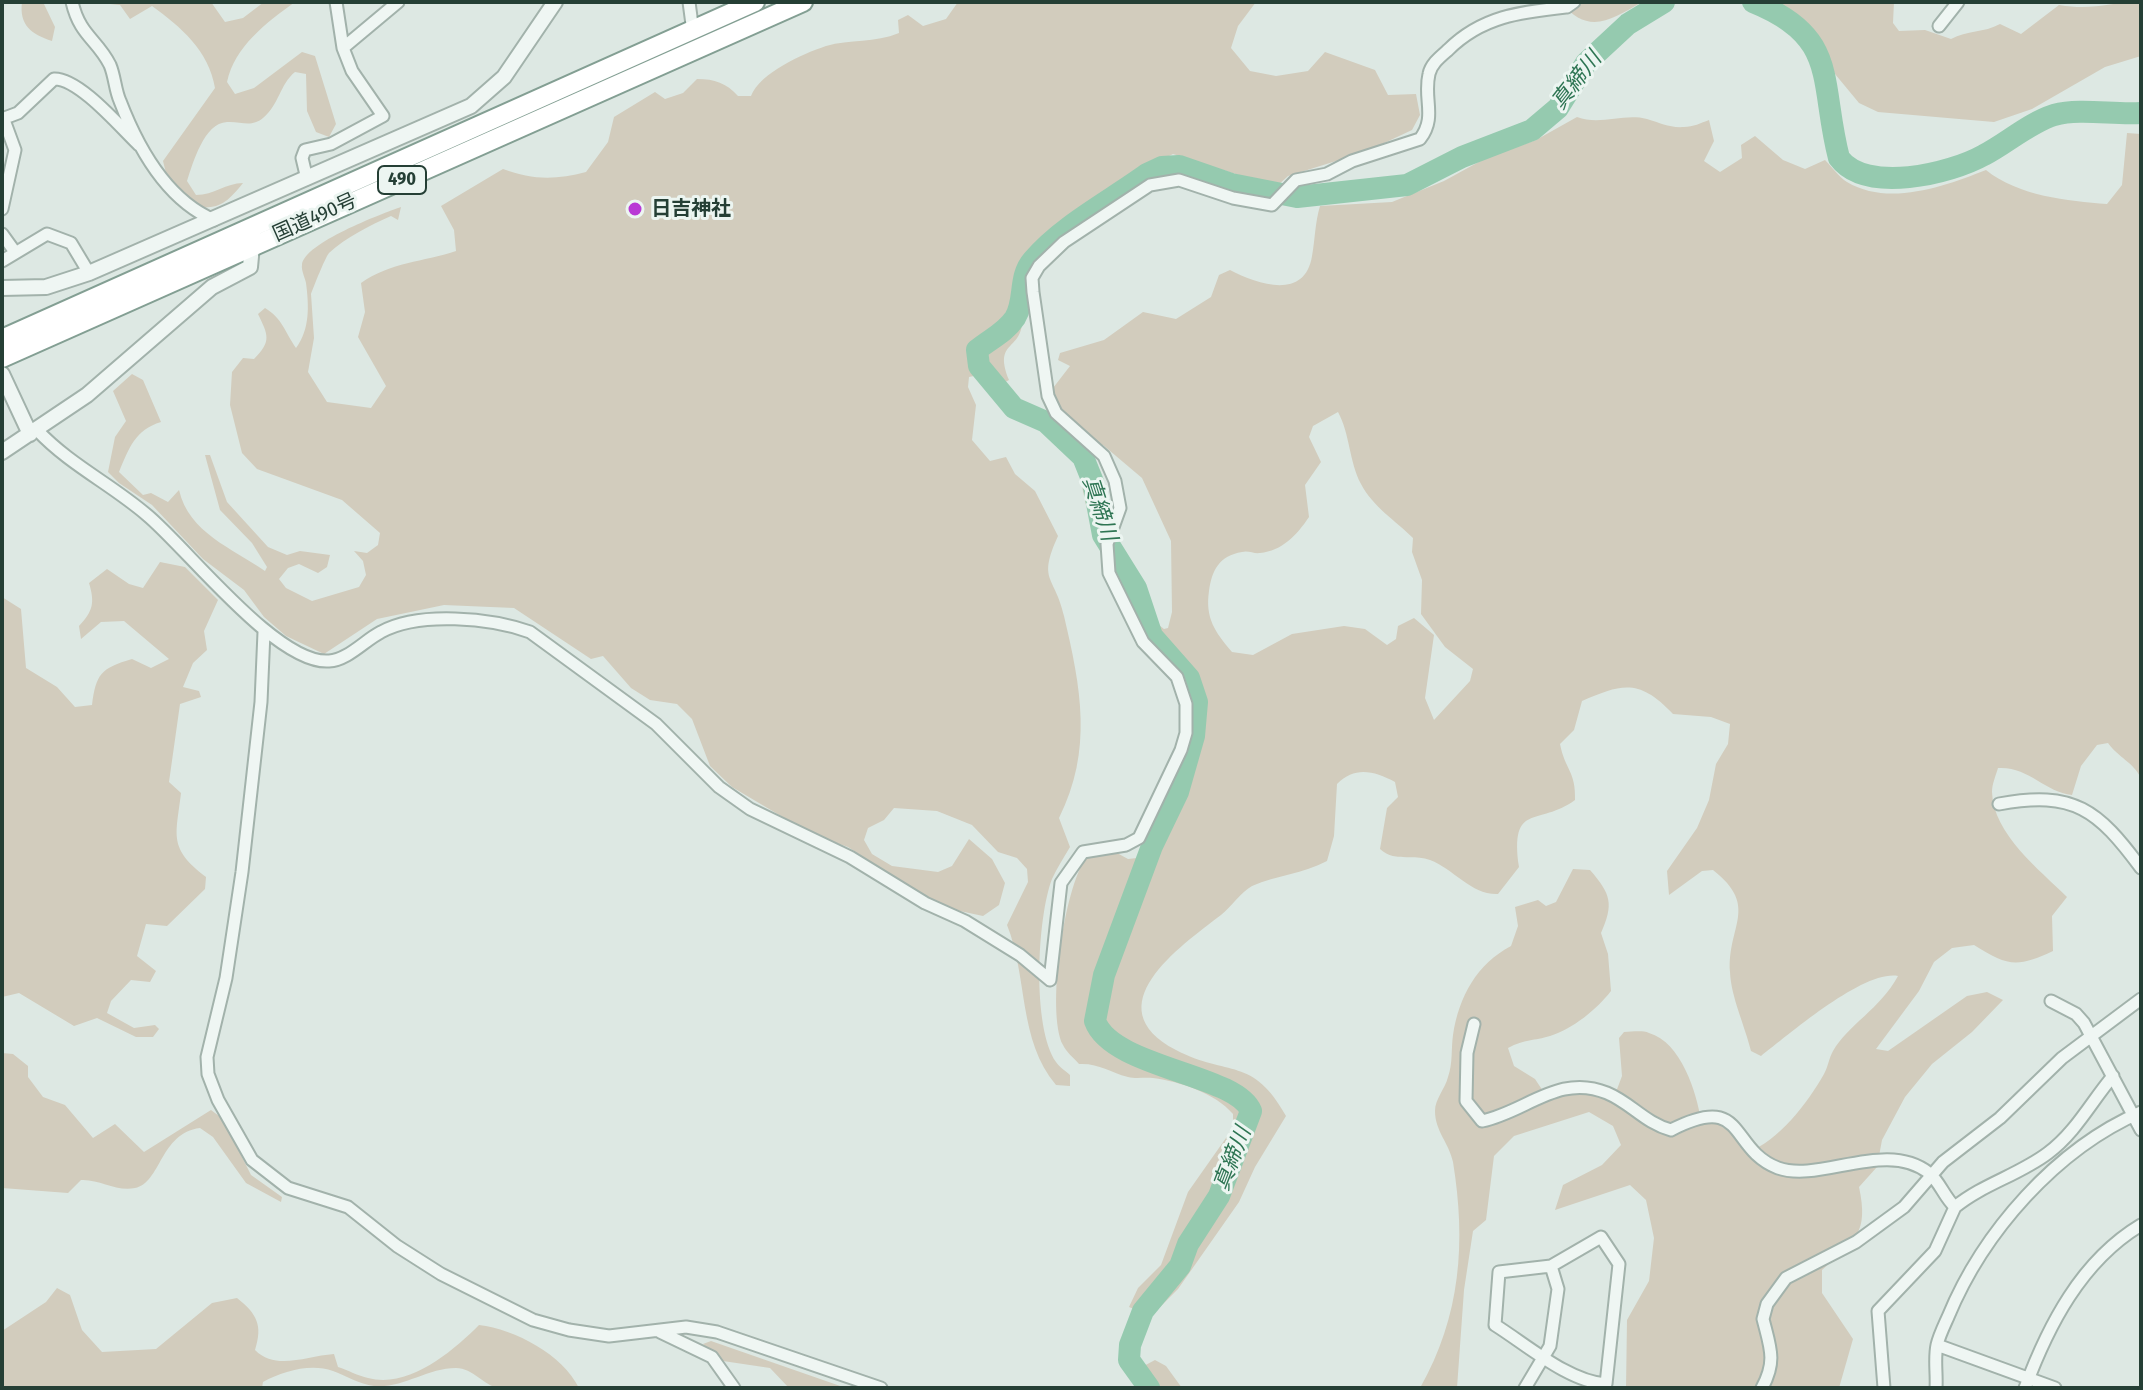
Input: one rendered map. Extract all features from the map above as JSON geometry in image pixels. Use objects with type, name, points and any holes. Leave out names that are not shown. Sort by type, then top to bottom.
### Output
[{"type":"highway","name":"国道490号","points":[[2,339],[755,2]]},
{"type":"highway","name":"国道490号","points":[[2,358],[803,2]]},
{"type":"street","points":[[72,2],[83,33],[111,67],[119,101],[145,151],[175,196],[190,210],[214,220]]},
{"type":"street","points":[[307,179],[302,158],[305,150],[331,144],[383,116],[358,80],[343,48],[336,2]]},
{"type":"street","points":[[343,48],[398,2]]},
{"type":"street","points":[[2,288],[46,287],[89,273],[471,106],[504,77],[555,2]]},
{"type":"street","points":[[689,2],[692,30],[699,48]]},
{"type":"street","points":[[2,374],[33,432],[86,474],[148,516],[264,632],[282,644],[325,662],[337,660],[382,631],[405,621],[480,620],[530,632],[656,724],[719,787],[750,809],[850,857],[925,903],[965,921],[1020,955],[1050,980],[1056,905],[1061,883],[1070,866],[1083,852],[1126,845],[1139,838],[1164,789],[1186,733],[1183,690],[1177,677],[1143,642],[1109,573],[1109,539],[1120,508],[1104,456],[1056,413],[1048,396],[1032,278],[1039,266],[1064,242],[1150,185],[1179,180],[1233,198],[1272,205],[1296,180],[1327,174],[1352,161],[1420,139],[1431,117],[1428,91],[1433,65],[1474,27],[1520,12],[1567,7],[1574,2]]},
{"type":"street","points":[[1939,26],[1958,2]]},
{"type":"street","points":[[2,209],[15,150],[3,120],[18,113],[42,87],[54,79],[62,79],[102,108],[145,151]]},
{"type":"street","points":[[2,234],[15,252]]},
{"type":"street","points":[[2,261],[47,234],[71,243],[89,273]]},
{"type":"street","points":[[2,452],[115,374],[212,287],[250,267],[252,246]]},
{"type":"street","points":[[264,632],[261,702],[242,872],[226,978],[207,1057],[208,1074],[252,1160],[288,1188],[348,1207],[397,1246],[503,1306],[569,1330],[609,1336],[686,1327],[717,1332],[881,1388]]},
{"type":"street","points":[[1999,804],[2027,800],[2078,804],[2101,820],[2141,868]]},
{"type":"street","points":[[1762,1388],[1771,1370],[1774,1353],[1763,1319],[1777,1288],[1798,1269],[1856,1242],[1904,1207],[1932,1175],[2091,1034],[2141,999]]},
{"type":"street","points":[[2051,1001],[2076,1014],[2091,1034],[2138,1114],[2141,1130]]},
{"type":"street","points":[[1474,1024],[1467,1053],[1466,1101],[1482,1121],[1516,1111],[1554,1090],[1573,1087],[1606,1093],[1644,1119],[1671,1130],[1699,1117],[1722,1118],[1740,1131],[1766,1161],[1780,1168],[1796,1171],[1844,1163],[1891,1161],[1920,1167],[1932,1175],[1955,1207]]},
{"type":"street","points":[[1884,1388],[1878,1311],[1935,1251],[1955,1207],[1971,1194],[2020,1171],[2051,1151],[2070,1134],[2113,1076]]},
{"type":"street","points":[[1936,1388],[1937,1345],[1955,1301],[1985,1247],[2014,1209],[2087,1145],[2138,1114]]},
{"type":"street","points":[[2027,1383],[2043,1338],[2066,1299],[2096,1264],[2141,1225]]},
{"type":"street","points":[[1601,1237],[1619,1264],[1606,1384],[1591,1383],[1574,1376],[1544,1355],[1495,1325],[1499,1272],[1551,1266],[1601,1237]]},
{"type":"street","points":[[1525,1388],[1550,1346],[1558,1289],[1551,1266]]},
{"type":"street","points":[[660,1332],[712,1357],[734,1388]]},
{"type":"street","points":[[1937,1345],[2027,1383],[2055,1388]]},
{"type":"shaded area","points":[[22,2],[43,2],[55,27],[52,41],[28,28],[22,17]]},
{"type":"shaded area","points":[[90,2],[211,2],[225,22],[243,18],[264,2],[295,2],[244,46],[227,82],[235,94],[254,88],[302,52],[315,56],[336,124],[329,137],[316,132],[307,111],[306,74],[295,72],[273,107],[259,121],[219,124],[206,136],[187,181],[196,195],[243,183],[221,204],[191,206],[166,173],[163,161],[215,88],[207,63],[183,31],[152,6],[130,19],[120,5]]},
{"type":"shaded area","points":[[958,2],[1256,2],[1238,26],[1231,48],[1250,71],[1276,76],[1308,71],[1325,52],[1375,70],[1388,95],[1416,94],[1420,115],[1412,130],[1365,152],[1288,176],[1276,187],[1173,154],[1131,176],[1057,225],[1023,264],[1016,284],[1022,325],[1004,359],[1009,380],[1000,385],[988,373],[969,377],[968,387],[976,405],[972,440],[990,461],[1006,457],[1015,474],[1035,491],[1058,536],[1048,571],[1064,616],[1075,668],[1081,718],[1080,743],[1070,793],[1059,818],[1070,847],[1052,879],[1047,897],[1039,972],[1048,1046],[1057,1064],[1070,1075],[1070,1086],[1056,1085],[1035,1048],[1007,925],[1028,882],[1027,869],[1017,858],[998,852],[972,825],[937,811],[894,808],[884,820],[868,828],[864,840],[872,854],[892,866],[938,872],[952,866],[969,839],[992,859],[1005,883],[999,905],[983,916],[946,908],[924,897],[848,847],[813,835],[732,787],[710,766],[692,719],[677,704],[650,700],[631,688],[603,656],[591,659],[514,608],[444,605],[377,619],[324,654],[286,636],[264,617],[244,590],[203,559],[152,505],[108,472],[115,437],[126,421],[113,391],[132,374],[143,380],[161,422],[139,435],[119,472],[143,495],[151,493],[168,502],[179,490],[184,505],[202,528],[265,571],[267,567],[252,543],[220,510],[205,455],[210,455],[227,502],[268,547],[287,555],[300,551],[330,555],[327,567],[318,573],[299,564],[288,568],[279,579],[286,588],[312,601],[359,587],[366,575],[363,561],[354,551],[367,553],[378,545],[380,533],[342,500],[257,469],[242,453],[230,405],[232,372],[243,358],[254,359],[266,342],[266,333],[258,314],[265,308],[279,321],[296,348],[301,341],[307,317],[307,292],[302,267],[306,256],[345,230],[401,207],[398,220],[391,216],[375,223],[329,253],[311,294],[314,338],[308,372],[327,402],[371,408],[386,386],[358,337],[365,312],[361,283],[396,267],[456,251],[454,230],[441,206],[503,169],[544,178],[586,172],[608,142],[614,117],[655,92],[665,99],[683,93],[697,79],[703,79],[724,85],[738,96],[751,96],[772,72],[805,54],[826,46],[899,33],[898,20],[908,15],[923,26],[946,19]]},
{"type":"shaded area","points":[[1561,2],[1642,2],[1610,19],[1590,22],[1581,19]]},
{"type":"shaded area","points":[[1771,2],[1894,2],[1893,23],[1899,31],[1925,30],[1951,39],[2000,24],[2021,34],[2059,5],[2082,7],[2141,2],[2141,56],[2105,67],[2032,109],[1994,122],[1878,112],[1859,103],[1835,74],[1817,35],[1799,16]]},
{"type":"shaded area","points":[[1577,117],[1594,120],[1629,117],[1679,127],[1709,120],[1714,141],[1704,161],[1720,172],[1742,158],[1741,145],[1755,136],[1783,160],[1805,169],[1825,160],[1847,182],[1881,193],[1917,191],[1986,170],[2028,191],[2060,199],[2107,204],[2122,185],[2127,133],[2141,134],[2141,778],[2108,743],[2097,745],[2081,766],[2072,795],[2018,771],[1998,768],[1992,792],[2000,822],[2020,850],[2067,897],[2052,916],[2053,951],[2030,960],[2012,962],[1974,945],[1952,948],[1934,962],[1919,991],[1876,1049],[1888,1051],[1967,996],[1987,992],[2003,1000],[1972,1032],[1932,1064],[1905,1097],[1882,1140],[1877,1167],[1859,1187],[1862,1216],[1857,1235],[1822,1270],[1822,1293],[1853,1339],[1839,1388],[1626,1388],[1627,1320],[1649,1281],[1654,1238],[1646,1200],[1630,1185],[1555,1210],[1563,1185],[1602,1165],[1621,1145],[1613,1126],[1589,1112],[1514,1136],[1494,1156],[1486,1220],[1473,1231],[1464,1290],[1457,1388],[1420,1388],[1434,1361],[1452,1306],[1459,1250],[1453,1162],[1437,1125],[1435,1107],[1450,1072],[1453,1035],[1465,994],[1488,962],[1511,946],[1518,926],[1515,907],[1538,900],[1546,906],[1556,902],[1573,869],[1590,870],[1608,900],[1608,914],[1601,933],[1608,954],[1611,991],[1592,1011],[1567,1029],[1508,1048],[1514,1066],[1535,1079],[1547,1097],[1580,1091],[1616,1092],[1622,1076],[1619,1038],[1624,1032],[1649,1033],[1670,1047],[1686,1070],[1701,1121],[1722,1126],[1747,1153],[1770,1139],[1801,1109],[1839,1042],[1891,988],[1898,976],[1883,977],[1847,993],[1761,1056],[1751,1051],[1731,982],[1730,956],[1738,918],[1735,895],[1713,870],[1702,871],[1669,895],[1667,871],[1697,828],[1709,800],[1716,764],[1728,744],[1730,724],[1711,717],[1673,714],[1651,695],[1630,688],[1620,688],[1582,701],[1574,730],[1560,744],[1574,783],[1575,800],[1523,824],[1517,846],[1519,867],[1498,894],[1471,886],[1430,860],[1392,856],[1380,849],[1387,808],[1398,797],[1395,782],[1365,772],[1344,778],[1337,784],[1334,836],[1327,861],[1252,886],[1167,960],[1152,978],[1143,997],[1143,1015],[1153,1033],[1176,1050],[1194,1058],[1250,1076],[1274,1097],[1286,1116],[1255,1167],[1239,1202],[1178,1289],[1151,1316],[1129,1307],[1138,1288],[1161,1265],[1188,1192],[1233,1128],[1233,1114],[1207,1094],[1175,1082],[1128,1077],[1098,1066],[1079,1064],[1064,1048],[1058,1029],[1056,1006],[1060,950],[1078,873],[1086,858],[1117,853],[1128,859],[1137,858],[1146,847],[1177,776],[1199,738],[1202,694],[1179,652],[1144,634],[1109,553],[1117,539],[1138,577],[1155,622],[1164,629],[1168,628],[1172,612],[1171,541],[1142,478],[1103,445],[1091,450],[1110,504],[1107,525],[1097,528],[1086,505],[1078,468],[1046,414],[1053,388],[1070,366],[1058,360],[1060,353],[1104,340],[1143,312],[1176,319],[1211,297],[1219,275],[1230,270],[1266,284],[1290,284],[1308,270],[1320,206],[1392,202],[1444,181],[1486,158],[1536,140]],"holes":[[[1338,412],[1357,475],[1366,492],[1413,538],[1412,552],[1422,580],[1421,614],[1445,647],[1473,669],[1470,681],[1434,720],[1425,698],[1434,635],[1414,618],[1398,626],[1396,639],[1387,645],[1365,629],[1344,626],[1292,634],[1253,655],[1232,652],[1210,617],[1210,583],[1218,565],[1234,554],[1275,549],[1294,536],[1309,517],[1305,485],[1321,462],[1309,437],[1313,426]]]},
{"type":"shaded area","points":[[160,562],[185,567],[218,600],[204,631],[207,650],[193,663],[183,687],[199,691],[201,697],[180,704],[169,782],[181,793],[177,831],[180,849],[185,858],[206,877],[205,889],[167,926],[146,924],[137,956],[156,971],[150,982],[131,980],[111,1001],[107,1013],[134,1028],[155,1025],[159,1029],[153,1037],[136,1037],[97,1018],[74,1026],[19,993],[2,997],[2,597],[21,609],[26,668],[57,687],[75,707],[92,705],[98,679],[107,669],[132,659],[151,668],[169,659],[124,621],[101,622],[81,639],[79,626],[92,606],[89,583],[107,569],[129,584],[143,588]]},
{"type":"shaded area","points":[[2,1053],[13,1054],[28,1066],[28,1077],[43,1097],[65,1105],[93,1138],[115,1124],[144,1152],[211,1110],[223,1119],[251,1175],[282,1197],[281,1202],[246,1183],[213,1137],[200,1128],[177,1139],[144,1184],[135,1188],[81,1180],[68,1193],[2,1188]]},
{"type":"shaded area","points":[[57,1288],[70,1295],[82,1330],[102,1352],[156,1349],[212,1303],[237,1298],[254,1315],[258,1327],[255,1350],[272,1360],[292,1361],[334,1354],[338,1367],[360,1376],[383,1380],[399,1378],[443,1356],[479,1325],[508,1332],[536,1346],[562,1365],[579,1388],[499,1388],[456,1368],[435,1371],[395,1384],[374,1386],[316,1368],[297,1369],[279,1375],[263,1382],[262,1388],[2,1388],[2,1331],[46,1302]]},
{"type":"shaded area","points":[[711,1341],[846,1388],[789,1388],[770,1368],[723,1361],[703,1344]]},
{"type":"shaded area","points":[[1155,1360],[1166,1366],[1182,1388],[1153,1388],[1140,1368]]},
{"type":"waterway","name":"真締川","points":[[1149,1388],[1129,1360],[1130,1345],[1143,1311],[1180,1266],[1188,1244],[1219,1196],[1251,1111],[1241,1098],[1223,1088],[1124,1050],[1106,1037],[1095,1021],[1104,975],[1152,846],[1178,792],[1194,736],[1197,702],[1189,678],[1152,636],[1136,588],[1103,535],[1093,482],[1083,457],[1046,422],[1014,408],[979,366],[977,350],[1015,318],[1025,274],[1045,247],[1147,174],[1162,167],[1179,166],[1231,184],[1297,197],[1407,185],[1462,157],[1532,130],[1558,108],[1586,63],[1628,24],[1664,2]]},
{"type":"waterway","name":"真締川","points":[[1753,2],[1781,16],[1800,30],[1813,46],[1826,84],[1839,158],[1852,169],[1868,175],[1909,177],[1951,169],[1984,155],[2054,115],[2075,112],[2141,113]]},
{"type":"place","name":"日吉神社","points":[[635,209]]}]
